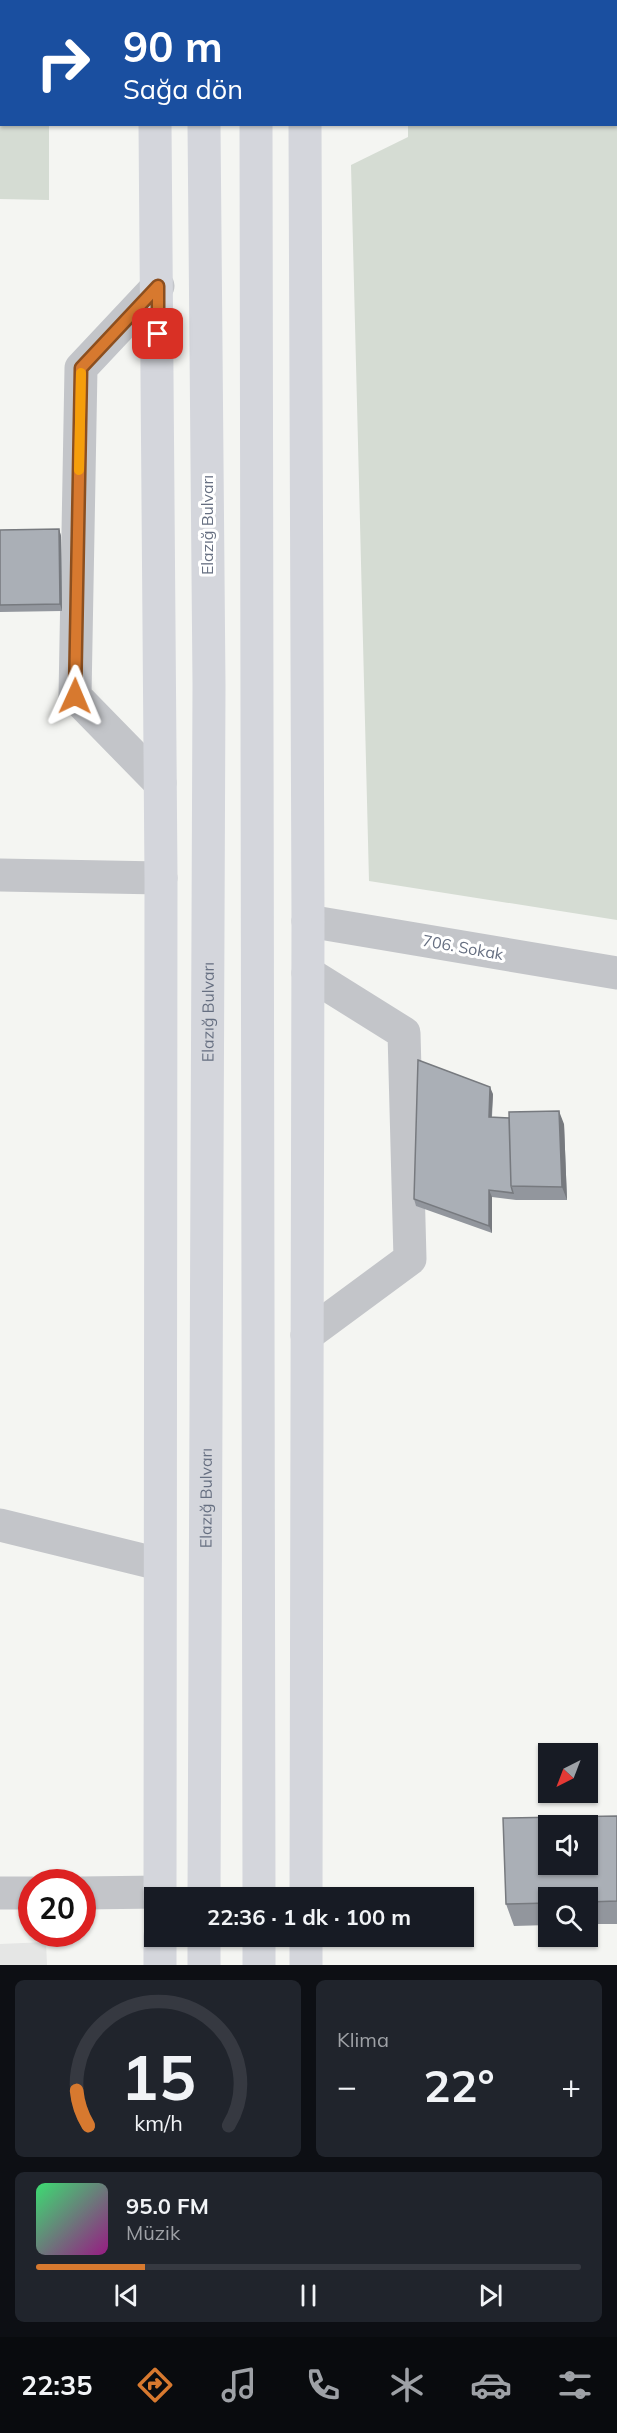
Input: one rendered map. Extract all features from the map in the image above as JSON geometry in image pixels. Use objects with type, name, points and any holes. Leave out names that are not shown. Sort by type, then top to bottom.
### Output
[{"type":"highway","points":[[155,126],[161,878],[160,1887]]},
{"type":"highway","name":"Elazığ Bulvarı","points":[[204,126],[208,697],[204,1887]]},
{"type":"highway","points":[[256,126],[259,1887]]},
{"type":"highway","points":[[305,126],[308,921],[306,1887]]},
{"type":"highway","points":[[160,1947],[160,1965]]},
{"type":"highway","points":[[204,1947],[204,1965]]},
{"type":"highway","points":[[259,1947],[260,1965]]},
{"type":"highway","points":[[306,1947],[306,1965]]},
{"type":"street","points":[[158,286],[81,368],[75,696],[160,783]]},
{"type":"street","points":[[0,875],[161,878]]},
{"type":"street","name":"706. Sokak","points":[[308,921],[617,973]]},
{"type":"street","points":[[307,1335],[410,1259],[404,1033],[308,973]]},
{"type":"street","points":[[0,1525],[159,1564]]},
{"type":"street","points":[[0,1893],[18,1893]]},
{"type":"street","points":[[96,1893],[144,1895]]},
{"type":"shaded area","points":[[0,126],[49,126],[49,200],[0,199]]},
{"type":"shaded area","points":[[408,126],[617,126],[617,920],[369,881],[351,165],[408,137]]},
{"type":"shaded area","points":[[18,1943],[18,1947],[46,1947],[47,1965],[0,1965],[0,1944]]},
{"type":"building","points":[[59,529],[60,604],[0,605],[0,530]]},
{"type":"building","points":[[418,1060],[490,1087],[489,1117],[509,1118],[513,1193],[489,1190],[489,1226],[414,1199]]},
{"type":"building","points":[[559,1111],[562,1187],[511,1186],[509,1112]]},
{"type":"building","points":[[598,1816],[617,1816],[617,1901],[598,1902],[598,1887],[538,1887],[538,1903],[506,1904],[503,1818],[538,1817],[538,1875],[598,1875]]},
{"type":"slow traffic","points":[[79,470],[81,373]]},
{"type":"route","points":[[75,696],[81,368],[158,286],[158,334]]}]
